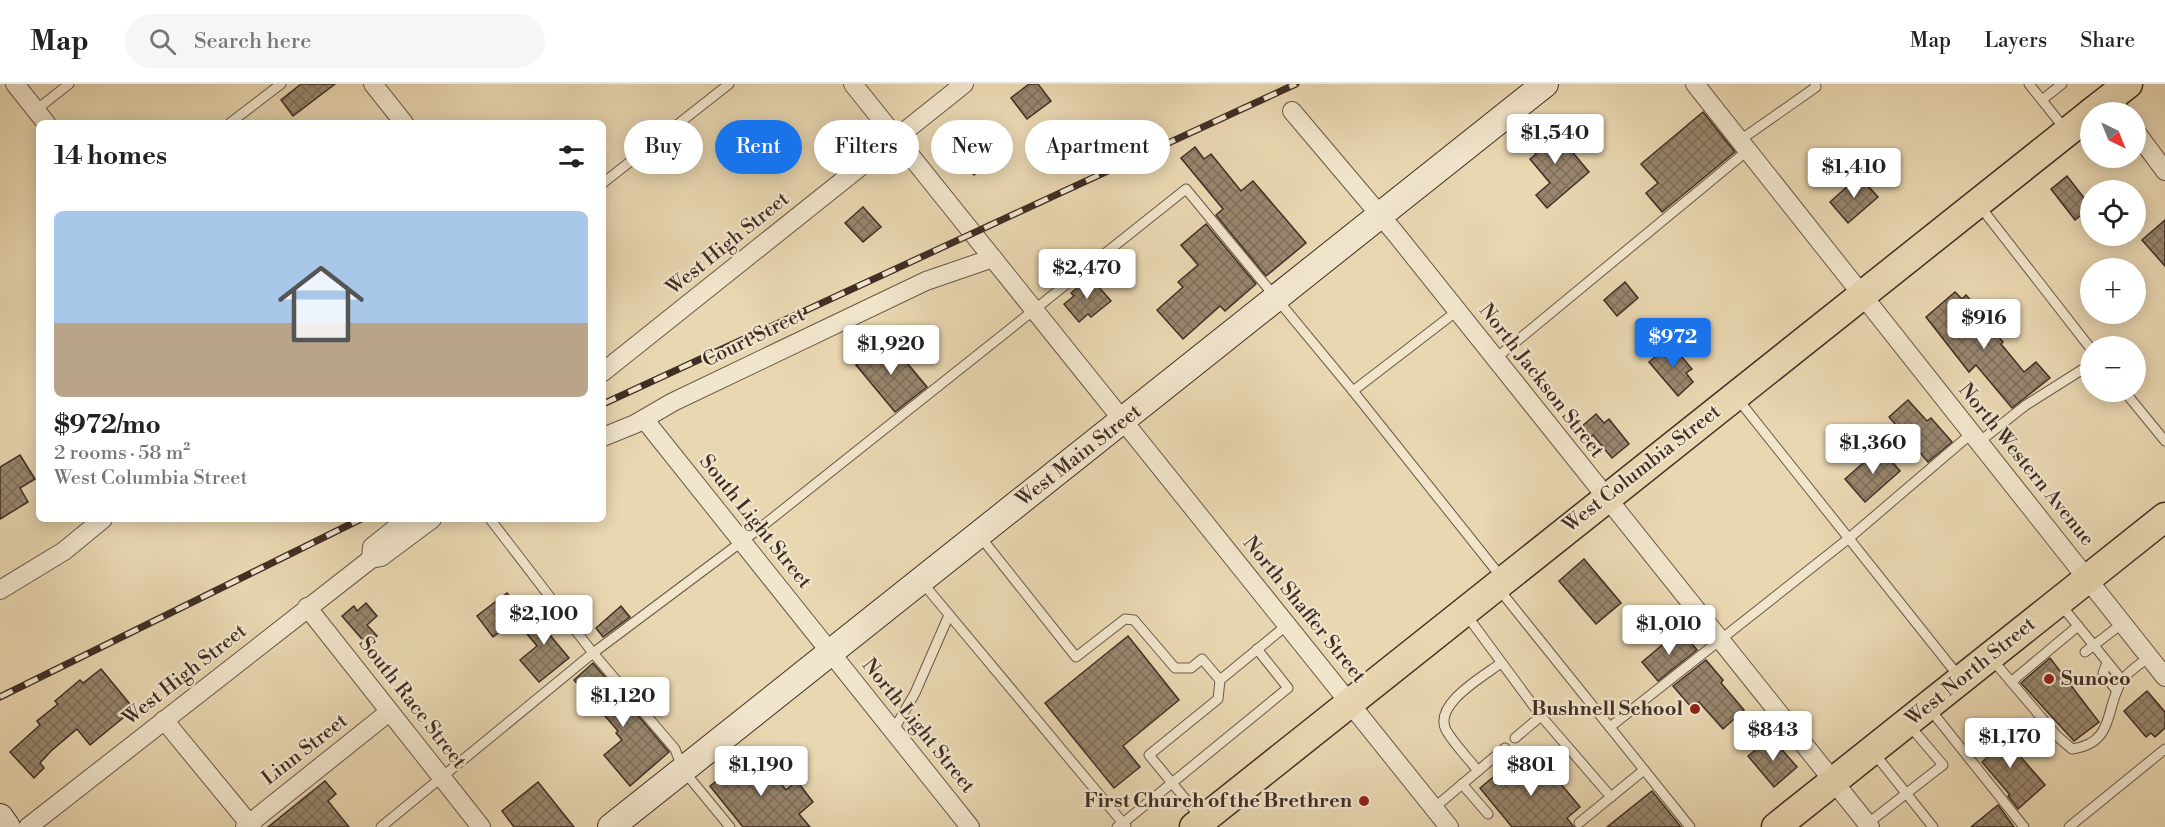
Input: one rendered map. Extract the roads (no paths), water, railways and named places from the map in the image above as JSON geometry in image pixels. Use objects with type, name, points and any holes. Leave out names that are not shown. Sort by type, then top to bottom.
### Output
[{"type":"main road","name":"West Columbia Street","points":[[1199,824],[1861,295],[2080,123]]},
{"type":"main road","name":"West North Street","points":[[1776,827],[2165,517]]},
{"type":"street","points":[[15,84],[41,116]]},
{"type":"street","points":[[373,84],[402,120]]},
{"type":"street","name":"North Shaffer Street","points":[[853,84],[882,120]]},
{"type":"street","name":"West High Street","points":[[919,120],[964,84]]},
{"type":"street","name":"West Main Street","points":[[611,827],[1545,84]]},
{"type":"street","name":"North Western Avenue","points":[[1695,84],[2122,623],[2158,664]]},
{"type":"street","name":"North Jackson Street","points":[[1292,111],[1381,216],[1868,825]]},
{"type":"street","points":[[2146,145],[2165,171]]},
{"type":"street","name":"North Shaffer Street","points":[[919,166],[1449,827]]},
{"type":"street","name":"West High Street","points":[[606,372],[851,174]]},
{"type":"street","name":"Court Street","points":[[606,435],[644,419],[673,402],[926,281],[993,258]]},
{"type":"street","name":"South Light Street","points":[[644,419],[831,653]]},
{"type":"street","points":[[0,590],[64,551],[99,522]]},
{"type":"street","name":"West High Street","points":[[370,559],[372,547],[403,522]]},
{"type":"street","name":"West High Street","points":[[28,827],[307,607],[370,559],[381,557],[428,522]]},
{"type":"street","name":"South Race Street","points":[[307,607],[481,827]]},
{"type":"street","name":"North Light Street","points":[[831,653],[970,827]]},
{"type":"street","name":"Linn Street","points":[[248,826],[389,712]]},
{"type":"street","points":[[164,720],[248,826]]},
{"type":"street","points":[[0,817],[7,827]]},
{"type":"lane","points":[[41,116],[69,84]]},
{"type":"lane","points":[[234,120],[281,84]]},
{"type":"lane","points":[[606,181],[729,84]]},
{"type":"lane","points":[[2029,84],[2067,132]]},
{"type":"lane","points":[[2042,100],[2062,84]]},
{"type":"lane","points":[[1495,358],[1817,85]]},
{"type":"lane","points":[[381,827],[440,776],[593,653],[742,542],[1186,189],[1353,391],[1610,727],[1690,827]]},
{"type":"lane","points":[[1978,203],[2081,336]]},
{"type":"lane","points":[[1353,391],[1456,311]]},
{"type":"lane","points":[[1610,727],[1975,437],[2080,371]]},
{"type":"lane","points":[[1735,396],[1962,680]]},
{"type":"lane","points":[[2133,402],[2165,441]]},
{"type":"lane","points":[[492,522],[593,653],[675,749],[684,770],[730,827]]},
{"type":"lane","points":[[980,535],[1076,657],[1125,620],[1134,620],[1175,668],[1191,668],[1202,659],[1220,680]]},
{"type":"lane","points":[[921,581],[1122,826],[1288,688],[1257,649]]},
{"type":"lane","points":[[2058,602],[2122,680]]},
{"type":"lane","points":[[1464,612],[1542,716],[1611,797]]},
{"type":"lane","points":[[893,731],[915,693],[949,615]]},
{"type":"lane","points":[[2085,652],[2122,623]]},
{"type":"lane","points":[[1199,824],[1172,783],[1149,755],[1218,699],[1220,680],[1287,625]]},
{"type":"lane","points":[[2011,682],[2078,626]]},
{"type":"lane","points":[[1990,657],[2011,682],[2029,698],[2057,736],[2072,749],[2084,747],[2098,738],[2106,727],[2122,680],[2158,664]]},
{"type":"lane","points":[[1478,771],[1445,729],[1444,714],[1450,702],[1502,663]]},
{"type":"lane","points":[[2107,663],[2103,673],[2117,691]]},
{"type":"lane","points":[[1868,825],[1943,765],[1918,715]]},
{"type":"lane","points":[[1918,715],[2024,827]]},
{"type":"lane","points":[[1515,738],[1542,716]]},
{"type":"lane","points":[[1434,808],[1505,748]]},
{"type":"lane","points":[[2075,825],[2165,749]]},
{"type":"lane","points":[[1872,751],[1933,827]]},
{"type":"lane","points":[[1579,822],[1644,770]]},
{"type":"lane","points":[[1462,784],[1488,814]]},
{"type":"railway","points":[[606,403],[1296,84]]},
{"type":"railway","points":[[0,697],[355,522]]},
{"type":"place","name":"Sunoco","points":[[2049,679]]},
{"type":"place","name":"Bushnell School","points":[[1695,709]]},
{"type":"place","name":"First Church of the Brethren","points":[[1364,801]]}]
